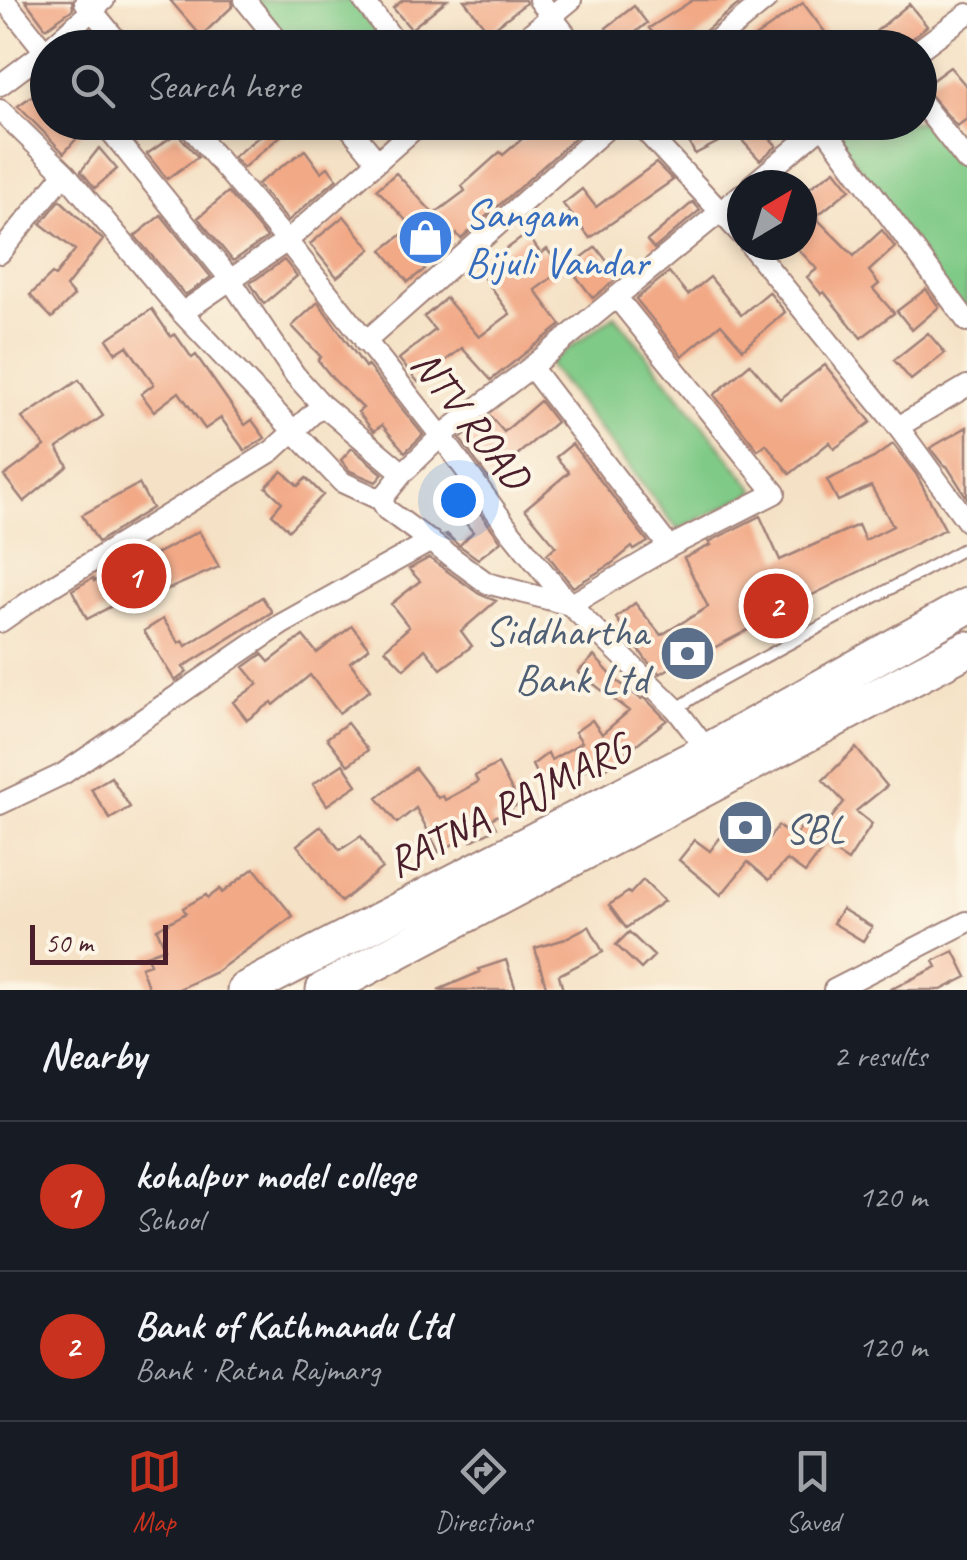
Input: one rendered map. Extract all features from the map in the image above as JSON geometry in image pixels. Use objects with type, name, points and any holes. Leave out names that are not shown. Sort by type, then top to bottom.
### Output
[{"type":"highway","name":"RATNA RAJMARG","points":[[246,990],[708,750],[967,606]]},
{"type":"highway","name":"RATNA RAJMARG","points":[[339,986],[967,649]]},
{"type":"street","points":[[4,0],[30,31]]},
{"type":"street","points":[[245,0],[269,30]]},
{"type":"street","points":[[363,0],[386,30]]},
{"type":"street","points":[[527,30],[545,8],[571,0]]},
{"type":"street","points":[[729,30],[766,0]]},
{"type":"street","points":[[68,30],[93,4],[111,30]]},
{"type":"street","points":[[545,8],[562,30]]},
{"type":"street","points":[[937,36],[967,14]]},
{"type":"street","points":[[0,85],[30,63]]},
{"type":"street","points":[[0,110],[30,139]]},
{"type":"street","points":[[937,123],[967,161]]},
{"type":"street","points":[[31,140],[65,173],[182,313],[342,482],[381,500],[387,510],[487,582],[570,605],[669,547],[776,493],[617,298]]},
{"type":"street","points":[[116,140],[295,375],[322,405],[403,473]]},
{"type":"street","name":"NTV ROAD","points":[[201,140],[287,241],[570,605],[676,709],[708,750]]},
{"type":"street","points":[[359,140],[377,162]]},
{"type":"street","points":[[182,313],[287,241],[402,140]]},
{"type":"street","points":[[364,342],[594,140]]},
{"type":"street","points":[[654,140],[727,216]]},
{"type":"street","points":[[770,170],[806,140]]},
{"type":"street","points":[[837,140],[967,321]]},
{"type":"street","points":[[0,253],[65,173]]},
{"type":"street","points":[[381,500],[441,436],[531,368],[727,206]]},
{"type":"street","points":[[762,260],[898,427],[967,521]]},
{"type":"street","points":[[204,336],[225,282]]},
{"type":"street","points":[[531,368],[669,547]]},
{"type":"street","points":[[898,427],[967,386]]},
{"type":"street","points":[[0,622],[272,451],[322,405]]},
{"type":"street","points":[[0,804],[63,774],[282,624],[431,541]]},
{"type":"street","points":[[834,990],[967,922]]},
{"type":"lane","points":[[676,709],[967,547]]},
{"type":"green space","points":[[247,0],[358,0],[382,30],[273,30]]},
{"type":"green space","points":[[937,123],[967,161],[967,321],[840,140],[937,140]]},
{"type":"green space","points":[[615,315],[756,491],[678,530],[548,364]]},
{"type":"building","points":[[25,0],[72,0],[73,9],[46,28]]},
{"type":"building","points":[[170,0],[232,0],[233,6],[207,30],[196,30]]},
{"type":"building","points":[[403,0],[447,0],[411,29],[393,8]]},
{"type":"building","points":[[464,0],[525,0],[526,3],[487,30]]},
{"type":"building","points":[[693,0],[744,0],[706,30],[649,28]]},
{"type":"building","points":[[803,3],[823,30],[765,30]]},
{"type":"building","points":[[909,4],[927,26],[922,30],[878,30]]},
{"type":"building","points":[[634,6],[647,23],[638,30],[606,28]]},
{"type":"building","points":[[950,67],[967,87],[967,119],[957,126],[937,103],[937,77]]},
{"type":"building","points":[[30,97],[30,118],[18,106]]},
{"type":"building","points":[[51,140],[75,140],[64,153]]},
{"type":"building","points":[[167,140],[183,140],[198,157],[167,179],[147,154]]},
{"type":"building","points":[[255,140],[276,140],[243,168],[233,157]]},
{"type":"building","points":[[521,140],[573,140],[461,239],[457,234],[421,264],[425,269],[408,282],[382,250],[412,227],[377,189],[396,173],[434,214],[465,191],[462,186],[500,152],[503,155]]},
{"type":"building","points":[[688,140],[722,140],[695,154]]},
{"type":"building","points":[[742,140],[771,140],[777,146],[760,160]]},
{"type":"building","points":[[99,148],[117,169],[95,188],[81,171]]},
{"type":"building","points":[[305,150],[321,172],[328,167],[337,179],[288,221],[257,184]]},
{"type":"building","points":[[656,163],[673,180],[590,238],[563,204],[582,189],[596,207]]},
{"type":"building","points":[[835,170],[850,189],[818,215],[819,221],[854,256],[882,230],[895,247],[869,271],[879,284],[873,289],[894,313],[861,338],[807,277],[817,269],[808,260],[817,260],[817,183]]},
{"type":"building","points":[[228,192],[267,238],[233,261],[198,218]]},
{"type":"building","points":[[60,200],[103,240],[66,287],[74,296],[52,318],[30,295],[52,274],[55,276],[75,250],[41,224]]},
{"type":"building","points":[[693,202],[700,210],[654,249],[647,241]]},
{"type":"building","points":[[161,215],[211,277],[185,295],[135,236]]},
{"type":"building","points":[[344,216],[371,249],[337,277],[310,244]]},
{"type":"building","points":[[527,234],[541,254],[547,249],[562,270],[535,290],[561,325],[491,380],[462,348],[418,382],[399,359],[435,330],[424,317],[446,298],[479,337],[510,314],[478,270]]},
{"type":"building","points":[[596,247],[619,277],[593,298],[569,267]]},
{"type":"building","points":[[284,260],[297,276],[264,304],[250,283]]},
{"type":"building","points":[[669,272],[688,295],[710,277],[741,315],[769,292],[785,312],[743,349],[721,324],[682,356],[636,299]]},
{"type":"building","points":[[926,289],[939,307],[912,330],[897,311]]},
{"type":"building","points":[[318,302],[365,367],[423,435],[405,452],[382,425],[374,431],[370,427],[358,412],[363,408],[333,379],[318,360],[321,357],[292,326]]},
{"type":"building","points":[[152,309],[171,337],[175,334],[192,358],[196,355],[245,425],[252,420],[265,438],[245,451],[221,418],[205,429],[179,392],[154,411],[141,394],[154,384],[127,346],[116,353],[107,339]]},
{"type":"building","points":[[928,333],[945,353],[911,380],[894,360]]},
{"type":"building","points":[[750,364],[780,399],[825,365],[871,422],[834,449],[830,442],[790,474],[766,444],[758,450],[714,395]]},
{"type":"building","points":[[79,380],[103,416],[57,448],[68,466],[24,502],[4,476],[45,446],[22,418]]},
{"type":"building","points":[[540,401],[556,422],[489,479],[460,439],[490,416],[504,432]]},
{"type":"building","points":[[967,427],[967,498],[930,448]]},
{"type":"building","points":[[572,444],[648,542],[634,550],[632,547],[573,587],[547,554],[556,546],[525,509],[569,472],[556,457]]},
{"type":"building","points":[[893,444],[916,474],[945,529],[685,663],[683,660],[660,674],[647,661],[616,618],[635,603],[661,635],[708,607],[684,558],[711,545],[709,542],[760,516],[780,560],[858,525],[865,540],[893,526],[871,486],[838,501],[827,480],[874,458]]},
{"type":"building","points":[[352,448],[383,474],[376,482],[350,471],[341,460]]},
{"type":"building","points":[[282,471],[298,486],[306,478],[323,495],[289,530],[272,514],[282,502],[266,487]]},
{"type":"building","points":[[139,484],[152,508],[98,542],[82,515]]},
{"type":"building","points":[[471,501],[501,541],[478,559],[459,546],[473,532],[457,513]]},
{"type":"building","points":[[199,531],[219,567],[135,604],[131,596],[87,619],[72,590],[119,570],[116,563],[139,553],[143,561]]},
{"type":"building","points":[[429,558],[479,594],[496,601],[461,631],[472,646],[441,669],[425,649],[404,669],[385,649],[409,627],[391,604],[420,581],[409,569]]},
{"type":"building","points":[[262,597],[272,612],[183,667],[187,672],[175,681],[144,631],[163,619],[179,643],[183,641],[186,646]]},
{"type":"building","points":[[352,626],[369,648],[350,662],[370,690],[339,713],[310,675],[274,705],[272,702],[247,720],[233,702],[258,684],[244,667],[262,654],[269,662],[303,636],[317,653]]},
{"type":"building","points":[[594,656],[616,680],[641,699],[644,697],[667,720],[603,771],[598,763],[546,793],[532,765],[548,753],[551,760],[582,742],[575,732],[592,720],[602,734],[629,711],[578,672]]},
{"type":"building","points":[[347,723],[368,750],[348,765],[327,738]]},
{"type":"building","points":[[856,748],[887,786],[856,811],[872,824],[848,861],[825,846],[805,873],[787,860],[769,880],[748,862],[721,895],[679,860],[695,840],[710,851],[732,822],[763,846],[778,826],[794,838],[808,816],[825,826],[844,802],[823,780]]},
{"type":"building","points":[[343,764],[357,785],[327,805],[313,784]]},
{"type":"building","points":[[498,764],[519,804],[491,819],[496,828],[471,841],[468,836],[439,852],[416,808],[397,823],[377,798],[415,768],[438,798],[443,796],[445,800],[478,782],[475,776]]},
{"type":"building","points":[[111,777],[130,807],[110,819],[91,789]]},
{"type":"building","points":[[321,826],[340,850],[361,836],[382,868],[341,902],[297,845]]},
{"type":"building","points":[[254,868],[293,916],[216,972],[177,990],[149,990],[141,967],[150,964],[146,955],[165,948],[157,929],[186,913],[183,908],[206,895],[208,898],[220,889],[222,893]]},
{"type":"building","points":[[643,880],[664,901],[626,928],[609,905],[630,894]]},
{"type":"building","points":[[842,909],[872,927],[863,941],[833,923]]},
{"type":"building","points":[[589,926],[603,952],[559,975],[563,990],[547,990],[535,948]]},
{"type":"building","points":[[629,932],[654,956],[641,969],[616,945]]},
{"type":"building","points":[[954,951],[967,977],[941,990],[889,990],[937,967],[934,961]]},
{"type":"building","points":[[506,960],[516,990],[438,990],[480,972],[479,969]]},
{"type":"place","name":"Sangam Bijuli Vandar","points":[[426,237]]},
{"type":"place","name":"kohalpur model college","points":[[134,576]]},
{"type":"place","name":"Bank of Kathmandu Ltd","points":[[776,606]]},
{"type":"place","name":"Siddhartha Bank Ltd","points":[[687,654]]},
{"type":"place","name":"SBL","points":[[746,828]]}]
